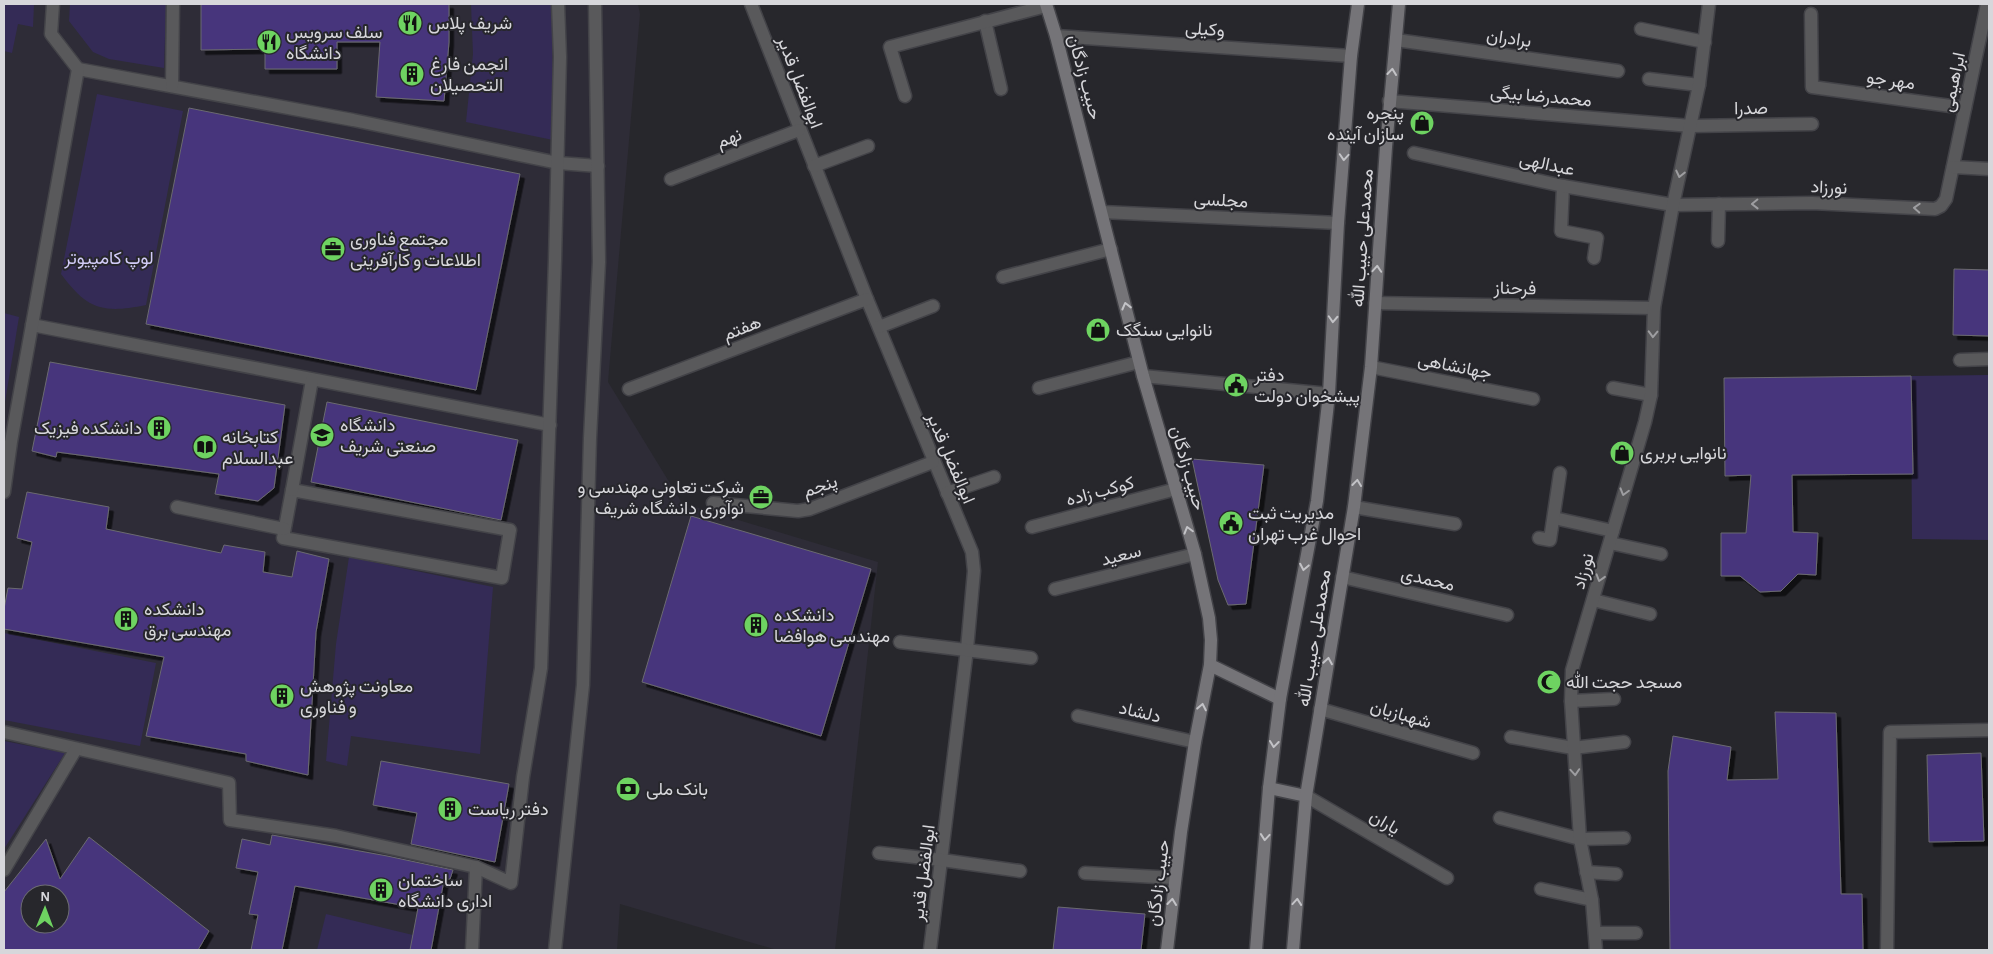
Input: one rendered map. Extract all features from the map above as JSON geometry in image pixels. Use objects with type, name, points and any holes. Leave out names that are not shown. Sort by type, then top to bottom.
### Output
[{"type":"main road","name":"محمدعلی حبیب الله","points":[[1256,950],[1269,788],[1280,699],[1317,501],[1329,394],[1338,223],[1351,56],[1358,4]]},
{"type":"main road","name":"محمدعلی حبیب الله","points":[[1293,950],[1306,796],[1354,507],[1371,367],[1389,102],[1400,4]]},
{"type":"main road","name":"حبیب زادگان","points":[[1046,5],[1056,36],[1102,212],[1139,362],[1195,554],[1209,618],[1211,640],[1210,665],[1195,742],[1175,878],[1167,950]]},
{"type":"main road","points":[[1210,665],[1280,699]]},
{"type":"main road","points":[[1269,788],[1306,796]]},
{"type":"street","points":[[52,4],[51,34],[78,69],[353,120],[558,163],[598,166]]},
{"type":"street","points":[[172,86],[173,4]]},
{"type":"street","points":[[4,732],[229,783],[230,820],[336,836],[476,867],[511,883],[523,777],[541,668],[558,163],[560,57],[558,4]]},
{"type":"street","points":[[555,950],[583,685],[590,438],[599,262],[595,4]]},
{"type":"street","name":"ابوالفضل قدیر","points":[[751,4],[799,130],[933,462],[972,552],[974,562],[967,650],[930,950]]},
{"type":"street","name":"نورزاد","points":[[1596,950],[1592,900],[1580,839],[1573,748],[1572,670],[1645,422],[1651,395],[1654,308],[1673,204],[1699,85],[1709,4]]},
{"type":"street","name":"ابراهیمی","points":[[1953,167],[1987,4]]},
{"type":"street","points":[[905,96],[890,47],[1046,5]]},
{"type":"street","name":"مهر جو","points":[[1812,14],[1812,87],[1964,108]]},
{"type":"street","points":[[985,21],[1001,89]]},
{"type":"street","points":[[1641,29],[1705,42]]},
{"type":"street","name":"وکیلی","points":[[1056,36],[1351,56]]},
{"type":"street","name":"برادران","points":[[1396,40],[1618,71]]},
{"type":"street","points":[[4,492],[78,69]]},
{"type":"street","points":[[1649,78],[1699,85]]},
{"type":"street","name":"محمدرضا بیگی","points":[[1389,102],[1690,126]]},
{"type":"street","name":"صدرا","points":[[1690,126],[1812,124]]},
{"type":"street","name":"نهم","points":[[671,179],[799,130]]},
{"type":"street","points":[[814,166],[868,146]]},
{"type":"street","name":"عبدالهی","points":[[1414,153],[1563,186],[1673,204]]},
{"type":"street","points":[[1953,167],[1989,169]]},
{"type":"street","name":"نورزاد","points":[[1673,204],[1812,203],[1935,209],[1941,206],[1946,199],[1953,167]]},
{"type":"street","points":[[1563,186],[1561,230],[1597,238],[1594,258]]},
{"type":"street","points":[[1718,241],[1719,204]]},
{"type":"street","name":"مجلسی","points":[[1102,212],[1338,223]]},
{"type":"street","points":[[1003,277],[1111,249]]},
{"type":"street","name":"هفتم","points":[[630,389],[867,299]]},
{"type":"street","name":"فرحناز","points":[[1375,303],[1654,308]]},
{"type":"street","points":[[879,327],[933,306]]},
{"type":"street","points":[[32,325],[550,425]]},
{"type":"street","points":[[1960,360],[1989,359]]},
{"type":"street","points":[[1039,388],[1139,362]]},
{"type":"street","name":"جهانشاهی","points":[[1371,367],[1533,399]]},
{"type":"street","points":[[1143,376],[1329,394]]},
{"type":"street","points":[[292,490],[510,530],[502,578],[283,538],[312,380]]},
{"type":"street","points":[[1613,388],[1651,395]]},
{"type":"street","name":"پنجم","points":[[714,503],[798,512],[933,462]]},
{"type":"street","points":[[1539,538],[1550,540],[1560,473]]},
{"type":"street","points":[[947,493],[994,477]]},
{"type":"street","name":"کوکب زاده","points":[[1032,527],[1176,489]]},
{"type":"street","points":[[176,507],[284,529]]},
{"type":"street","points":[[1354,507],[1455,524]]},
{"type":"street","points":[[1554,518],[1661,554]]},
{"type":"street","name":"سعید","points":[[1056,590],[1195,554]]},
{"type":"street","name":"محمدی","points":[[1342,577],[1507,615]]},
{"type":"street","points":[[1593,600],[1650,614]]},
{"type":"street","points":[[900,642],[1031,658]]},
{"type":"street","points":[[1571,701],[1614,699]]},
{"type":"street","name":"شهبازیان","points":[[1320,709],[1473,753]]},
{"type":"street","name":"دلشاد","points":[[1078,716],[1195,742]]},
{"type":"street","points":[[1887,950],[1890,732],[1989,730]]},
{"type":"street","points":[[1511,737],[1573,748],[1624,742]]},
{"type":"street","points":[[4,870],[76,749]]},
{"type":"street","name":"یاران","points":[[1306,796],[1447,878]]},
{"type":"street","points":[[1500,818],[1580,839],[1624,838]]},
{"type":"street","points":[[879,853],[1020,872]]},
{"type":"street","points":[[472,950],[476,867]]},
{"type":"street","points":[[1586,872],[1616,874]]},
{"type":"street","points":[[1085,873],[1175,878]]},
{"type":"street","points":[[1542,889],[1592,900]]},
{"type":"street","points":[[1595,933],[1636,933]]},
{"type":"shaded area","name":"دانشگاه صنعتی شریف","points":[[4,4],[638,4],[640,14],[608,382],[682,503],[878,562],[835,950],[777,950],[620,904],[617,950],[4,950]]},
{"type":"green space","points":[[4,4],[34,4],[33,27],[18,24],[12,53],[4,51]]},
{"type":"green space","points":[[70,4],[166,4],[164,68],[109,59],[93,52],[69,21]]},
{"type":"green space","points":[[471,4],[552,4],[553,140],[466,122],[473,54]]},
{"type":"green space","name":"لوپ کامپیوتر","points":[[97,94],[183,111],[146,305],[131,308],[107,308],[88,302],[70,286],[61,274]]},
{"type":"green space","points":[[4,313],[19,317],[4,408]]},
{"type":"green space","points":[[1989,375],[1989,540],[1912,539],[1911,376]]},
{"type":"green space","points":[[349,557],[493,587],[480,754],[351,736],[347,766],[326,761],[336,644]]},
{"type":"green space","points":[[4,633],[156,663],[140,746],[4,720]]},
{"type":"green space","points":[[4,741],[65,753],[4,849]]},
{"type":"green space","points":[[326,914],[417,936],[414,950],[317,950]]},
{"type":"building","points":[[201,4],[449,4],[449,42],[444,101],[376,97],[380,42],[337,42],[337,69],[265,69],[265,49],[201,50]]},
{"type":"building","name":"مجتمع فناوری اطلاعات و کارآفرینی","points":[[189,108],[520,174],[476,390],[146,324]]},
{"type":"building","points":[[1954,269],[1989,270],[1989,336],[1953,335]]},
{"type":"building","name":"دانشکده فیزیک","points":[[50,362],[285,405],[274,488],[258,501],[215,494],[219,474],[57,452],[56,457],[32,451]]},
{"type":"building","points":[[1911,376],[1913,474],[1792,475],[1793,532],[1818,533],[1816,575],[1798,574],[1781,591],[1760,592],[1740,576],[1721,576],[1721,533],[1746,533],[1751,475],[1725,476],[1724,378]]},
{"type":"building","points":[[327,402],[518,440],[501,520],[311,482]]},
{"type":"building","name":"مدیریت ثبت احوال غرب تهران","points":[[1192,459],[1264,465],[1246,604],[1228,605],[1218,580]]},
{"type":"building","name":"دانشکده مهندسی برق","points":[[27,492],[109,507],[106,529],[221,553],[224,545],[265,552],[263,572],[292,577],[297,551],[329,559],[316,632],[308,775],[246,761],[246,754],[146,736],[164,657],[4,629],[4,609],[8,588],[22,589],[32,542],[17,538]]},
{"type":"building","name":"دانشکده مهندسی هوافضا","points":[[691,516],[871,569],[821,736],[642,682]]},
{"type":"building","points":[[1775,712],[1836,713],[1841,894],[1862,894],[1863,950],[1670,950],[1668,771],[1673,736],[1731,747],[1727,780],[1778,779]]},
{"type":"building","points":[[1981,753],[1984,841],[1929,842],[1927,755]]},
{"type":"building","name":"دفتر ریاست","points":[[381,761],[509,784],[495,862],[411,844],[417,813],[373,805]]},
{"type":"building","name":"ساختمان اداری دانشگاه","points":[[272,835],[453,870],[450,879],[444,880],[431,950],[410,950],[418,908],[295,886],[282,950],[251,950],[258,915],[249,914],[258,872],[236,868],[242,839],[270,845]]},
{"type":"building","points":[[89,837],[209,931],[198,950],[4,950],[4,892],[46,839],[60,879]]},
{"type":"building","points":[[1058,907],[1145,914],[1141,950],[1053,950]]},
{"type":"place","name":"شریف پلاس","points":[[410,23]]},
{"type":"place","name":"سلف سرویس دانشگاه","points":[[269,42]]},
{"type":"place","name":"انجمن فارغ التحصیلان","points":[[412,74]]},
{"type":"place","name":"پنجره سازان آینده","points":[[1422,123]]},
{"type":"place","name":"مجتمع فناوری اطلاعات و کارآفرینی","points":[[333,249]]},
{"type":"place","name":"نانوایی سنگک","points":[[1098,330]]},
{"type":"place","name":"دفتر پیشخوان دولت","points":[[1236,385]]},
{"type":"place","name":"دانشکده فیزیک","points":[[159,428]]},
{"type":"place","name":"دانشگاه صنعتی شریف","points":[[322,435]]},
{"type":"place","name":"کتابخانه عبدالسلام","points":[[205,447]]},
{"type":"place","name":"نانوایی بربری","points":[[1622,453]]},
{"type":"place","name":"شرکت تعاونی مهندسی و نوآوری دانشگاه شریف","points":[[761,497]]},
{"type":"place","name":"مدیریت ثبت احوال غرب تهران","points":[[1231,523]]},
{"type":"place","name":"دانشکده مهندسی برق","points":[[126,619]]},
{"type":"place","name":"دانشکده مهندسی هوافضا","points":[[756,625]]},
{"type":"place","name":"مسجد حجت الله","points":[[1549,682]]},
{"type":"place","name":"معاونت پژوهش و فناوری","points":[[282,696]]},
{"type":"place","name":"بانک ملی","points":[[628,789]]},
{"type":"place","name":"دفتر ریاست","points":[[450,809]]},
{"type":"place","name":"ساختمان اداری دانشگاه","points":[[381,890]]}]
